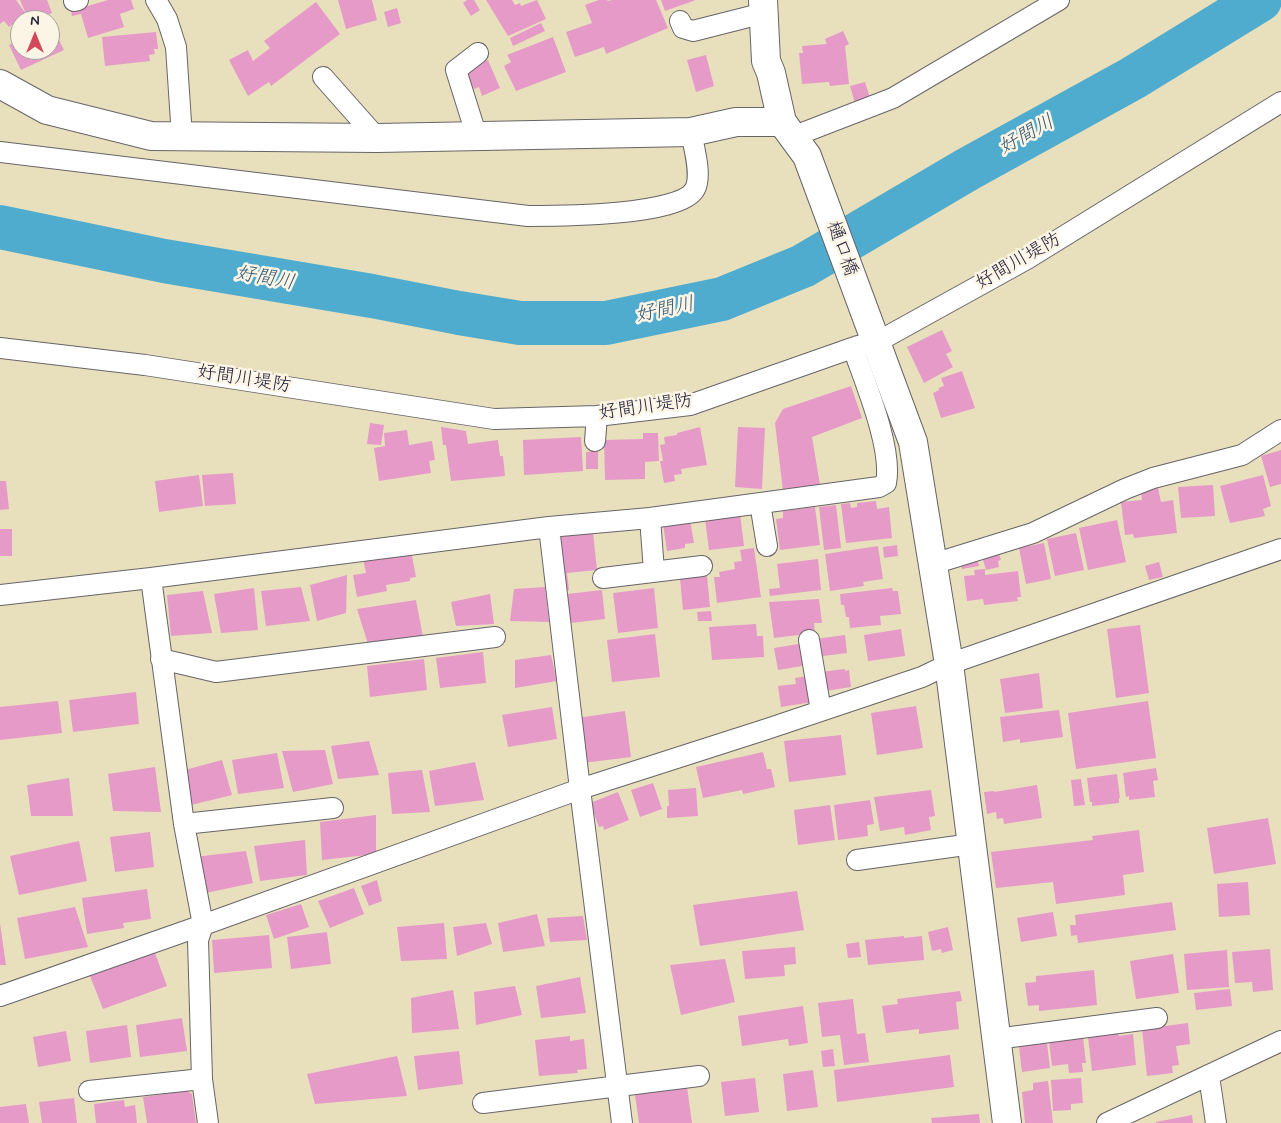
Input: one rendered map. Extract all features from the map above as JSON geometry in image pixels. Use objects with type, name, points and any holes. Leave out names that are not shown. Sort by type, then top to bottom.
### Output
[{"type":"street","points":[[156,0],[168,19],[176,47],[182,138]]},
{"type":"street","points":[[0,84],[47,110],[152,136],[182,138],[378,138],[691,132],[736,122],[794,138],[894,98],[1059,0]]},
{"type":"street","points":[[680,21],[683,28],[693,31],[701,30],[763,6]]},
{"type":"street","name":"樋口橋","points":[[763,6],[766,60],[864,345],[913,442],[949,664],[1007,1123]]},
{"type":"street","points":[[477,137],[456,70],[478,53]]},
{"type":"street","points":[[324,77],[378,138]]},
{"type":"street","name":"好間川堤防","points":[[0,348],[145,365],[380,409],[494,419],[597,416],[690,405],[864,345],[1027,259],[1281,102]]},
{"type":"street","points":[[0,152],[519,215],[579,216],[642,210],[684,198],[694,190],[698,178],[691,132]]},
{"type":"street","points":[[0,594],[150,578],[550,527],[650,518],[847,493],[879,487],[886,483],[888,473],[864,345]]},
{"type":"street","points":[[595,441],[597,416]]},
{"type":"street","points":[[933,564],[1034,533],[1125,489],[1153,478],[1242,455],[1281,430]]},
{"type":"street","points":[[760,503],[766,546]]},
{"type":"street","points":[[650,518],[654,572]]},
{"type":"street","points":[[550,527],[580,789],[622,1123]]},
{"type":"street","points":[[0,996],[580,789],[922,677],[949,664],[1281,549]]},
{"type":"street","points":[[603,578],[702,566]]},
{"type":"street","points":[[150,578],[184,824],[203,925],[198,940],[202,1079],[208,1123]]},
{"type":"street","points":[[161,659],[216,672],[496,637]]},
{"type":"street","points":[[809,640],[821,711]]},
{"type":"street","points":[[184,824],[333,808]]},
{"type":"street","points":[[857,860],[972,844]]},
{"type":"street","points":[[996,1039],[1157,1018]]},
{"type":"street","points":[[1107,1123],[1281,1041]]},
{"type":"street","points":[[483,1103],[699,1076]]},
{"type":"street","points":[[1209,1076],[1216,1123]]},
{"type":"street","points":[[88,1091],[202,1079]]},
{"type":"building","points":[[0,0],[16,0],[23,10],[10,10],[9,27],[4,21],[0,24]]},
{"type":"building","points":[[20,0],[47,0],[51,10],[24,10]]},
{"type":"building","points":[[108,0],[131,0],[134,9],[120,14],[124,27],[88,38],[81,14],[72,16],[71,11]]},
{"type":"building","points":[[338,0],[372,0],[377,20],[346,29]]},
{"type":"building","points":[[467,0],[474,0],[480,10],[471,16],[463,3]]},
{"type":"building","points":[[486,0],[512,0],[515,5],[520,3],[521,6],[537,0],[546,19],[508,36]]},
{"type":"building","points":[[599,0],[656,0],[668,28],[606,54],[604,47],[575,57],[566,32],[592,23],[585,5]]},
{"type":"building","points":[[661,0],[696,0],[665,11]]},
{"type":"building","points":[[316,2],[340,34],[271,86],[269,82],[248,96],[229,60],[248,50],[253,61],[270,48],[264,41]]},
{"type":"building","points":[[397,8],[401,23],[388,27],[384,12]]},
{"type":"building","points":[[541,23],[545,31],[513,46],[510,38]]},
{"type":"building","points":[[843,31],[849,44],[845,46],[849,84],[830,86],[829,82],[802,84],[799,53],[803,53],[802,46],[827,44],[825,39]]},
{"type":"building","points":[[156,32],[158,49],[154,49],[155,54],[149,55],[150,61],[105,66],[102,37]]},
{"type":"building","points":[[553,37],[566,72],[516,91],[504,66],[511,62],[507,55]]},
{"type":"building","points":[[60,42],[64,50],[60,52]]},
{"type":"building","points":[[706,55],[714,86],[696,92],[687,60]]},
{"type":"building","points":[[16,60],[42,60],[21,70]]},
{"type":"building","points":[[488,60],[500,88],[482,96],[479,87],[474,89],[465,70]]},
{"type":"building","points":[[865,82],[870,98],[855,103],[850,86]]},
{"type":"building","points":[[942,330],[952,351],[946,354],[953,367],[924,383],[907,347]]},
{"type":"building","points":[[962,371],[975,408],[941,418],[933,393],[944,386],[941,378]]},
{"type":"building","points":[[851,386],[862,418],[812,437],[820,485],[783,491],[775,423],[783,409]]},
{"type":"building","points":[[370,423],[384,425],[381,445],[367,444]]},
{"type":"building","points":[[441,427],[466,431],[468,444],[498,440],[500,456],[503,456],[505,476],[451,481],[446,445],[443,445]]},
{"type":"building","points":[[700,427],[707,465],[681,469],[682,474],[674,475],[675,481],[664,483],[660,461],[663,461],[660,445],[665,444],[664,437],[677,435],[677,433]]},
{"type":"building","points":[[738,427],[765,428],[762,489],[735,487]]},
{"type":"building","points":[[407,430],[409,445],[432,441],[435,460],[429,461],[431,473],[379,481],[374,448],[385,446],[384,433]]},
{"type":"building","points":[[643,433],[658,433],[659,461],[645,462],[645,479],[605,480],[604,440],[643,439]]},
{"type":"building","points":[[581,437],[583,471],[524,475],[523,440]]},
{"type":"building","points":[[1281,450],[1281,484],[1270,487],[1261,456]]},
{"type":"building","points":[[598,451],[598,469],[586,469],[586,452]]},
{"type":"building","points":[[233,473],[236,504],[205,506],[202,475]]},
{"type":"building","points":[[199,475],[203,506],[159,512],[155,481]]},
{"type":"building","points":[[1263,475],[1271,506],[1263,509],[1265,516],[1230,523],[1220,486]]},
{"type":"building","points":[[0,481],[6,481],[9,509],[0,510]]},
{"type":"building","points":[[1213,485],[1215,516],[1181,518],[1178,487]]},
{"type":"building","points":[[1158,488],[1161,502],[1173,500],[1177,533],[1134,538],[1133,534],[1125,535],[1121,502],[1142,500],[1141,490]]},
{"type":"building","points":[[876,501],[877,509],[889,507],[892,538],[846,543],[841,504],[850,503],[851,508],[857,507],[857,503]]},
{"type":"building","points":[[836,505],[841,548],[824,550],[819,507]]},
{"type":"building","points":[[815,507],[820,545],[780,550],[776,519],[783,518],[783,511]]},
{"type":"building","points":[[740,514],[744,546],[709,550],[705,519]]},
{"type":"building","points":[[690,520],[694,543],[685,544],[685,548],[667,551],[663,524]]},
{"type":"building","points":[[1117,520],[1126,562],[1088,570],[1079,528]]},
{"type":"building","points":[[0,529],[12,529],[12,556],[0,556]]},
{"type":"building","points":[[593,532],[597,570],[567,573],[569,590],[562,591],[557,536]]},
{"type":"building","points":[[1076,533],[1084,570],[1055,576],[1047,539]]},
{"type":"building","points":[[1044,543],[1051,579],[1026,584],[1019,548]]},
{"type":"building","points":[[897,545],[898,556],[884,558],[883,547]]},
{"type":"building","points":[[878,546],[883,579],[863,582],[864,586],[830,591],[825,554]]},
{"type":"building","points":[[754,548],[761,597],[717,603],[714,577],[720,577],[719,572],[735,569],[734,562],[742,561],[740,550]]},
{"type":"building","points":[[997,548],[1001,560],[998,561],[999,567],[986,570],[981,553]]},
{"type":"building","points":[[411,551],[416,577],[410,578],[410,581],[386,585],[387,591],[357,597],[353,575],[366,573],[363,559]]},
{"type":"building","points":[[977,556],[979,566],[962,569],[959,559]]},
{"type":"building","points":[[818,559],[821,590],[770,596],[769,589],[780,588],[777,564]]},
{"type":"building","points":[[1159,562],[1163,577],[1149,580],[1145,566]]},
{"type":"building","points":[[985,569],[985,575],[1018,571],[1021,597],[1017,597],[1018,601],[984,605],[983,599],[967,601],[964,576],[975,575],[974,570]]},
{"type":"building","points":[[347,575],[346,613],[317,621],[310,585]]},
{"type":"building","points":[[707,576],[710,607],[683,610],[680,579]]},
{"type":"building","points":[[301,587],[310,621],[266,626],[261,591]]},
{"type":"building","points":[[545,587],[549,622],[510,621],[514,589]]},
{"type":"building","points":[[254,588],[258,630],[221,633],[214,594]]},
{"type":"building","points":[[654,588],[658,628],[618,633],[613,593]]},
{"type":"building","points":[[892,588],[893,591],[898,591],[901,614],[880,616],[881,625],[850,628],[849,617],[846,617],[844,605],[841,605],[840,594]]},
{"type":"building","points":[[602,590],[605,619],[571,623],[567,594]]},
{"type":"building","points":[[203,591],[212,633],[171,636],[167,595]]},
{"type":"building","points":[[490,594],[494,624],[456,626],[451,602]]},
{"type":"building","points":[[819,599],[822,623],[814,623],[815,633],[774,638],[769,602]]},
{"type":"building","points":[[416,600],[423,637],[369,647],[357,609]]},
{"type":"building","points":[[711,611],[712,621],[698,621],[697,612]]},
{"type":"building","points":[[756,624],[757,636],[763,636],[764,657],[712,660],[709,627]]},
{"type":"building","points":[[1140,625],[1149,693],[1116,698],[1107,629]]},
{"type":"building","points":[[901,629],[905,656],[868,661],[864,635]]},
{"type":"building","points":[[655,634],[660,677],[612,682],[607,640]]},
{"type":"building","points":[[845,635],[847,653],[823,656],[823,659],[817,660],[815,639]]},
{"type":"building","points":[[804,643],[808,665],[778,670],[774,648]]},
{"type":"building","points":[[483,652],[486,683],[440,688],[436,658]]},
{"type":"building","points":[[551,655],[557,681],[515,688],[515,660]]},
{"type":"building","points":[[424,659],[427,690],[370,697],[367,666]]},
{"type":"building","points":[[845,669],[845,671],[849,670],[851,687],[825,691],[820,672]]},
{"type":"building","points":[[1039,673],[1043,708],[1005,713],[1000,679]]},
{"type":"building","points":[[808,676],[813,702],[781,707],[778,686],[796,684],[795,678]]},
{"type":"building","points":[[136,692],[139,724],[73,732],[69,700]]},
{"type":"building","points":[[58,701],[62,733],[0,740],[0,707]]},
{"type":"building","points":[[1148,701],[1156,758],[1076,769],[1068,713]]},
{"type":"building","points":[[916,706],[923,748],[877,755],[871,713]]},
{"type":"building","points":[[552,707],[557,739],[508,747],[502,715]]},
{"type":"building","points":[[1059,710],[1063,737],[1020,743],[1020,739],[1003,742],[1000,717]]},
{"type":"building","points":[[625,711],[631,757],[583,763],[577,718]]},
{"type":"building","points":[[841,735],[846,775],[789,782],[784,741]]},
{"type":"building","points":[[369,741],[379,775],[338,779],[331,746]]},
{"type":"building","points":[[325,750],[333,784],[293,792],[282,751]]},
{"type":"building","points":[[763,752],[767,769],[771,769],[775,787],[743,794],[742,790],[703,798],[696,767]]},
{"type":"building","points":[[277,753],[284,788],[238,794],[232,760]]},
{"type":"building","points":[[222,760],[232,795],[187,806],[181,771]]},
{"type":"building","points":[[475,762],[484,800],[435,806],[429,771]]},
{"type":"building","points":[[155,767],[161,812],[113,811],[108,774]]},
{"type":"building","points":[[1156,768],[1158,780],[1153,781],[1155,797],[1129,800],[1129,796],[1126,797],[1123,773]]},
{"type":"building","points":[[422,770],[430,812],[392,814],[388,773]]},
{"type":"building","points":[[1117,774],[1119,803],[1092,806],[1087,778]]},
{"type":"building","points":[[69,778],[73,816],[31,816],[27,785]]},
{"type":"building","points":[[1081,779],[1085,805],[1074,806],[1071,780]]},
{"type":"building","points":[[653,783],[662,809],[640,817],[631,790]]},
{"type":"building","points":[[1037,785],[1042,818],[1004,824],[1003,818],[997,819],[996,812],[987,814],[984,792]]},
{"type":"building","points":[[696,788],[698,816],[667,818],[667,806],[669,806],[668,790]]},
{"type":"building","points":[[931,790],[935,816],[929,817],[931,830],[905,835],[904,827],[880,831],[874,797]]},
{"type":"building","points":[[618,792],[629,820],[604,830],[603,826],[599,827],[590,803]]},
{"type":"building","points":[[870,800],[874,824],[867,825],[868,836],[838,840],[834,805]]},
{"type":"building","points":[[830,805],[835,840],[798,845],[794,810]]},
{"type":"building","points":[[376,815],[376,854],[322,860],[320,822]]},
{"type":"building","points":[[1268,818],[1276,864],[1214,874],[1207,828]]},
{"type":"building","points":[[1139,830],[1144,872],[1123,875],[1125,895],[1056,904],[1053,882],[996,888],[991,852],[1093,840],[1092,836]]},
{"type":"building","points":[[150,832],[154,867],[115,872],[110,837]]},
{"type":"building","points":[[305,840],[307,875],[260,881],[254,846]]},
{"type":"building","points":[[79,841],[87,881],[19,895],[10,856]]},
{"type":"building","points":[[246,851],[253,883],[206,893],[194,857]]},
{"type":"building","points":[[377,880],[382,901],[369,906],[361,886]]},
{"type":"building","points":[[1248,882],[1250,915],[1219,917],[1217,884]]},
{"type":"building","points":[[354,888],[364,914],[330,928],[318,901]]},
{"type":"building","points":[[147,889],[151,919],[123,923],[124,928],[87,934],[82,898]]},
{"type":"building","points":[[797,891],[804,930],[700,946],[693,905]]},
{"type":"building","points":[[1172,902],[1176,930],[1078,943],[1077,935],[1071,936],[1070,925],[1076,925],[1075,915]]},
{"type":"building","points":[[301,904],[309,927],[274,939],[266,915]]},
{"type":"building","points":[[75,907],[88,947],[25,959],[17,918]]},
{"type":"building","points":[[1053,912],[1057,936],[1021,942],[1017,918]]},
{"type":"building","points":[[537,914],[545,946],[503,952],[498,923]]},
{"type":"building","points":[[583,916],[587,940],[550,942],[547,918]]},
{"type":"building","points":[[0,923],[6,965],[0,965]]},
{"type":"building","points":[[444,923],[447,959],[401,961],[397,927]]},
{"type":"building","points":[[486,923],[492,944],[457,956],[453,927]]},
{"type":"building","points":[[948,927],[953,950],[942,953],[941,949],[932,951],[928,932]]},
{"type":"building","points":[[327,932],[331,964],[291,969],[287,937]]},
{"type":"building","points":[[269,935],[272,968],[214,973],[212,940]]},
{"type":"building","points":[[904,936],[904,938],[922,936],[924,960],[868,965],[865,940]]},
{"type":"building","points":[[859,942],[861,957],[848,958],[846,944]]},
{"type":"building","points":[[795,947],[796,964],[784,965],[785,976],[745,979],[742,951]]},
{"type":"building","points":[[1270,949],[1273,990],[1253,992],[1252,982],[1235,983],[1232,952]]},
{"type":"building","points":[[1227,950],[1229,987],[1187,990],[1184,954]]},
{"type":"building","points":[[155,953],[167,986],[103,1009],[90,976]]},
{"type":"building","points":[[1173,954],[1179,993],[1136,999],[1130,961]]},
{"type":"building","points":[[725,959],[735,1002],[681,1015],[670,965]]},
{"type":"building","points":[[1094,970],[1097,1005],[1039,1011],[1039,1005],[1028,1006],[1025,983],[1036,982],[1036,976]]},
{"type":"building","points":[[580,977],[586,1013],[541,1018],[536,986]]},
{"type":"building","points":[[515,986],[522,1015],[476,1025],[474,992]]},
{"type":"building","points":[[1230,989],[1232,1006],[1196,1010],[1194,993]]},
{"type":"building","points":[[453,990],[459,1029],[412,1033],[411,998]]},
{"type":"building","points":[[960,991],[962,1001],[956,1002],[959,1029],[919,1034],[919,1029],[886,1033],[882,1006],[898,1004],[897,999]]},
{"type":"building","points":[[853,999],[857,1034],[865,1033],[869,1062],[844,1065],[840,1035],[822,1037],[818,1003]]},
{"type":"building","points":[[803,1006],[808,1043],[789,1046],[788,1039],[742,1046],[738,1016]]},
{"type":"building","points":[[182,1018],[187,1051],[140,1057],[136,1025]]},
{"type":"building","points":[[1188,1023],[1190,1044],[1176,1046],[1179,1065],[1172,1066],[1173,1073],[1147,1076],[1142,1029]]},
{"type":"building","points":[[127,1025],[131,1057],[90,1063],[86,1031]]},
{"type":"building","points":[[66,1031],[71,1061],[38,1067],[33,1037]]},
{"type":"building","points":[[1118,1033],[1119,1036],[1133,1034],[1136,1065],[1092,1071],[1088,1037]]},
{"type":"building","points":[[570,1036],[570,1041],[584,1039],[587,1069],[577,1070],[578,1073],[539,1076],[535,1040]]},
{"type":"building","points":[[1083,1037],[1086,1063],[1082,1063],[1083,1072],[1069,1073],[1068,1064],[1052,1066],[1049,1041]]},
{"type":"building","points":[[1047,1043],[1050,1068],[1022,1072],[1019,1047]]},
{"type":"building","points":[[833,1049],[835,1066],[823,1067],[821,1051]]},
{"type":"building","points":[[459,1051],[463,1084],[418,1090],[414,1056]]},
{"type":"building","points":[[950,1055],[954,1087],[837,1102],[834,1070]]},
{"type":"building","points":[[397,1056],[407,1096],[315,1104],[307,1074]]},
{"type":"building","points":[[813,1070],[818,1107],[787,1111],[783,1074]]},
{"type":"building","points":[[755,1078],[759,1112],[725,1116],[721,1082]]},
{"type":"building","points":[[1081,1078],[1083,1103],[1071,1104],[1071,1110],[1053,1111],[1051,1080]]},
{"type":"building","points":[[1048,1081],[1053,1123],[1025,1123],[1022,1092],[1033,1090],[1033,1083]]},
{"type":"building","points":[[687,1087],[692,1123],[639,1123],[635,1095]]},
{"type":"building","points":[[187,1091],[192,1094],[196,1123],[147,1123],[143,1097]]},
{"type":"building","points":[[74,1098],[77,1123],[42,1123],[39,1102]]},
{"type":"building","points":[[124,1100],[125,1107],[135,1105],[137,1123],[96,1123],[94,1104]]},
{"type":"building","points":[[26,1104],[29,1123],[0,1123],[0,1107]]},
{"type":"building","points":[[979,1114],[980,1123],[932,1123],[931,1118]]},
{"type":"building","points":[[1192,1115],[1193,1123],[1156,1123],[1156,1122]]},
{"type":"waterway","name":"好間川","points":[[0,227],[164,261],[520,323],[606,323],[722,299],[803,266],[968,169],[1133,78],[1260,0]]}]
